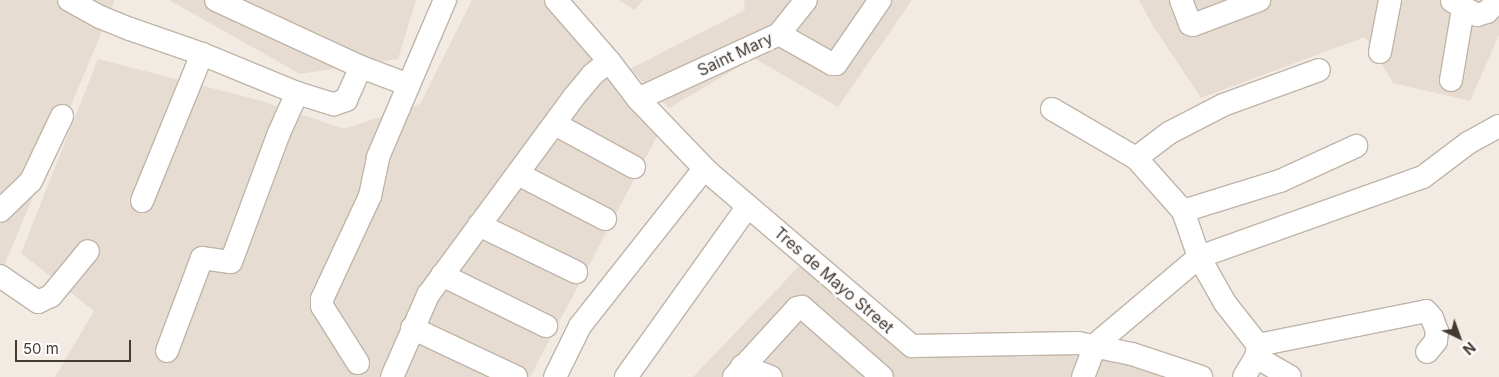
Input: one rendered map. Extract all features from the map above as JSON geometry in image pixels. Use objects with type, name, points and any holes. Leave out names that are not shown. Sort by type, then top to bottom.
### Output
[{"type":"street","points":[[69,0],[100,17],[202,54],[297,92],[334,104],[346,100],[361,67]]},
{"type":"street","points":[[216,0],[361,67],[409,85]]},
{"type":"street","points":[[358,363],[322,306],[322,299],[370,196],[378,157],[445,0]]},
{"type":"street","name":"Tres de Mayo Street","points":[[556,0],[609,61],[645,95],[704,169],[912,346],[1017,342],[1078,343],[1132,354],[1201,377]]},
{"type":"street","name":"Saint Mary","points":[[645,95],[779,34],[806,0]]},
{"type":"street","points":[[779,34],[832,64],[836,64],[880,0]]},
{"type":"street","points":[[1181,0],[1190,24],[1193,25],[1255,1]]},
{"type":"street","points":[[1380,52],[1390,0]]},
{"type":"street","points":[[1451,80],[1457,4],[1477,15],[1487,12],[1498,0]]},
{"type":"street","points":[[142,201],[202,54]]},
{"type":"street","points":[[392,377],[428,295],[592,75],[609,61]]},
{"type":"street","points":[[1136,158],[1169,133],[1223,105],[1319,70]]},
{"type":"street","points":[[168,351],[202,258],[231,262],[279,132],[297,92]]},
{"type":"street","points":[[1052,109],[1136,158],[1183,211],[1199,258],[1225,303],[1258,351],[1290,377]]},
{"type":"street","points":[[0,211],[31,181],[62,116]]},
{"type":"street","points":[[555,124],[634,167]]},
{"type":"street","points":[[1083,377],[1095,346],[1199,258],[1423,177],[1468,142],[1499,126]]},
{"type":"street","points":[[1183,211],[1280,181],[1356,146]]},
{"type":"street","points":[[555,377],[580,326],[704,169]]},
{"type":"street","points":[[518,174],[605,219]]},
{"type":"street","points":[[626,377],[748,206]]},
{"type":"street","points":[[479,225],[576,272]]},
{"type":"street","points":[[0,276],[38,302],[51,296],[88,251]]},
{"type":"street","points":[[442,275],[546,326]]},
{"type":"street","points":[[738,371],[797,308],[802,307],[882,377]]},
{"type":"street","points":[[1244,377],[1258,351],[1426,311],[1432,318],[1437,331],[1436,341],[1427,352]]},
{"type":"street","points":[[412,328],[516,377]]},
{"type":"street","points":[[738,371],[771,377]]},
{"type":"shaded area","points":[[0,0],[115,0],[4,266],[0,265]]},
{"type":"shaded area","points":[[169,0],[416,0],[398,59],[300,74]]},
{"type":"shaded area","points":[[472,0],[545,0],[657,136],[530,377],[55,377],[94,311],[21,253],[98,59],[262,101],[344,129],[420,104]]},
{"type":"shaded area","points":[[619,0],[643,0],[635,10]]},
{"type":"shaded area","points":[[744,0],[912,0],[838,107],[754,58],[669,108],[630,69],[745,10]]},
{"type":"shaded area","points":[[1139,0],[1499,0],[1499,35],[1470,101],[1393,83],[1365,37],[1201,98],[1153,26]]},
{"type":"shaded area","points":[[804,261],[914,349],[1071,349],[1185,377],[693,377]]}]
